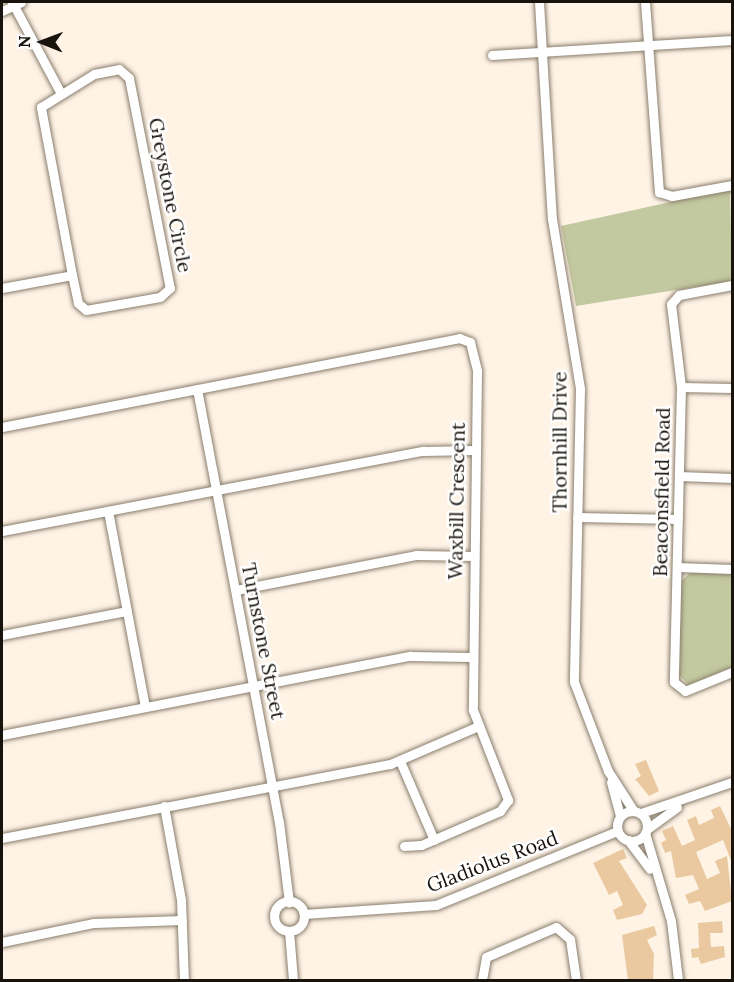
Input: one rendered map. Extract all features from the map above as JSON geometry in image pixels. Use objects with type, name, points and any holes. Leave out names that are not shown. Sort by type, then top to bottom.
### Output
[{"type":"street","name":"Thornhill Drive","points":[[539,2],[552,219],[579,377],[574,682],[608,771],[620,816]]},
{"type":"street","points":[[645,2],[659,192],[672,196],[732,185]]},
{"type":"street","points":[[2,11],[16,3],[60,92]]},
{"type":"street","points":[[492,55],[732,40]]},
{"type":"street","name":"Greystone Circle","points":[[119,69],[129,75],[170,288],[164,296],[86,310],[78,303],[40,110],[44,101],[60,92],[94,74],[119,69]]},
{"type":"street","points":[[2,288],[72,275]]},
{"type":"street","name":"Beaconsfield Road","points":[[732,285],[672,301],[681,387],[675,686],[688,691],[732,672]]},
{"type":"street","name":"Waxbill Crescent","points":[[2,427],[463,338],[471,344],[477,371],[470,657],[476,727],[507,803],[434,840]]},
{"type":"street","points":[[681,387],[732,387]]},
{"type":"street","name":"Turnstone Street","points":[[197,389],[272,786],[289,902]]},
{"type":"street","points":[[2,531],[423,451],[475,450]]},
{"type":"street","points":[[679,476],[732,478]]},
{"type":"street","points":[[108,511],[145,706]]},
{"type":"street","points":[[577,517],[678,519]]},
{"type":"street","points":[[236,590],[416,555],[473,556]]},
{"type":"street","points":[[677,567],[732,569]]},
{"type":"street","points":[[2,635],[127,611]]},
{"type":"street","points":[[2,735],[410,656],[470,657]]},
{"type":"street","points":[[2,838],[400,761],[476,727]]},
{"type":"street","points":[[400,761],[434,840],[404,846]]},
{"type":"street","name":"Thornhill Drive","points":[[608,771],[637,812],[646,831]]},
{"type":"street","points":[[653,873],[628,840],[617,831],[620,816],[687,801],[732,782]]},
{"type":"street","points":[[628,840],[646,831],[687,801]]},
{"type":"street","points":[[164,806],[182,920],[184,981]]},
{"type":"street","name":"Gladiolus Road","points":[[304,914],[436,905],[617,831]]},
{"type":"street","points":[[646,831],[653,873],[671,921],[678,981]]},
{"type":"street","points":[[289,902],[304,914],[299,928],[289,931],[276,924],[275,914],[289,902]]},
{"type":"street","points":[[2,942],[94,923],[182,920]]},
{"type":"street","points":[[482,981],[486,957],[556,927],[565,931],[572,945],[576,981]]},
{"type":"street","points":[[289,931],[293,981]]},
{"type":"green space","points":[[730,189],[732,281],[576,306],[561,226]]},
{"type":"green space","points":[[691,572],[732,573],[732,667],[689,685],[679,675],[681,581]]},
{"type":"building","points":[[646,760],[659,791],[649,796],[635,779],[641,776],[635,764]]},
{"type":"building","points":[[720,806],[732,831],[732,863],[723,840],[696,852],[707,879],[720,873],[715,861],[727,856],[732,901],[705,911],[700,901],[689,904],[685,895],[699,889],[693,875],[676,878],[671,851],[665,853],[661,843],[666,840],[662,831],[673,826],[682,846],[695,840],[687,820],[696,816],[699,825],[714,818],[711,810]]},
{"type":"building","points":[[623,849],[627,858],[619,861],[647,905],[642,914],[617,920],[613,910],[623,905],[617,891],[609,895],[593,863]]},
{"type":"building","points":[[722,921],[723,933],[710,933],[711,947],[724,946],[725,957],[701,964],[698,957],[692,958],[691,949],[699,948],[698,923]]},
{"type":"building","points":[[654,926],[657,935],[647,940],[654,954],[653,981],[628,981],[622,935]]}]
